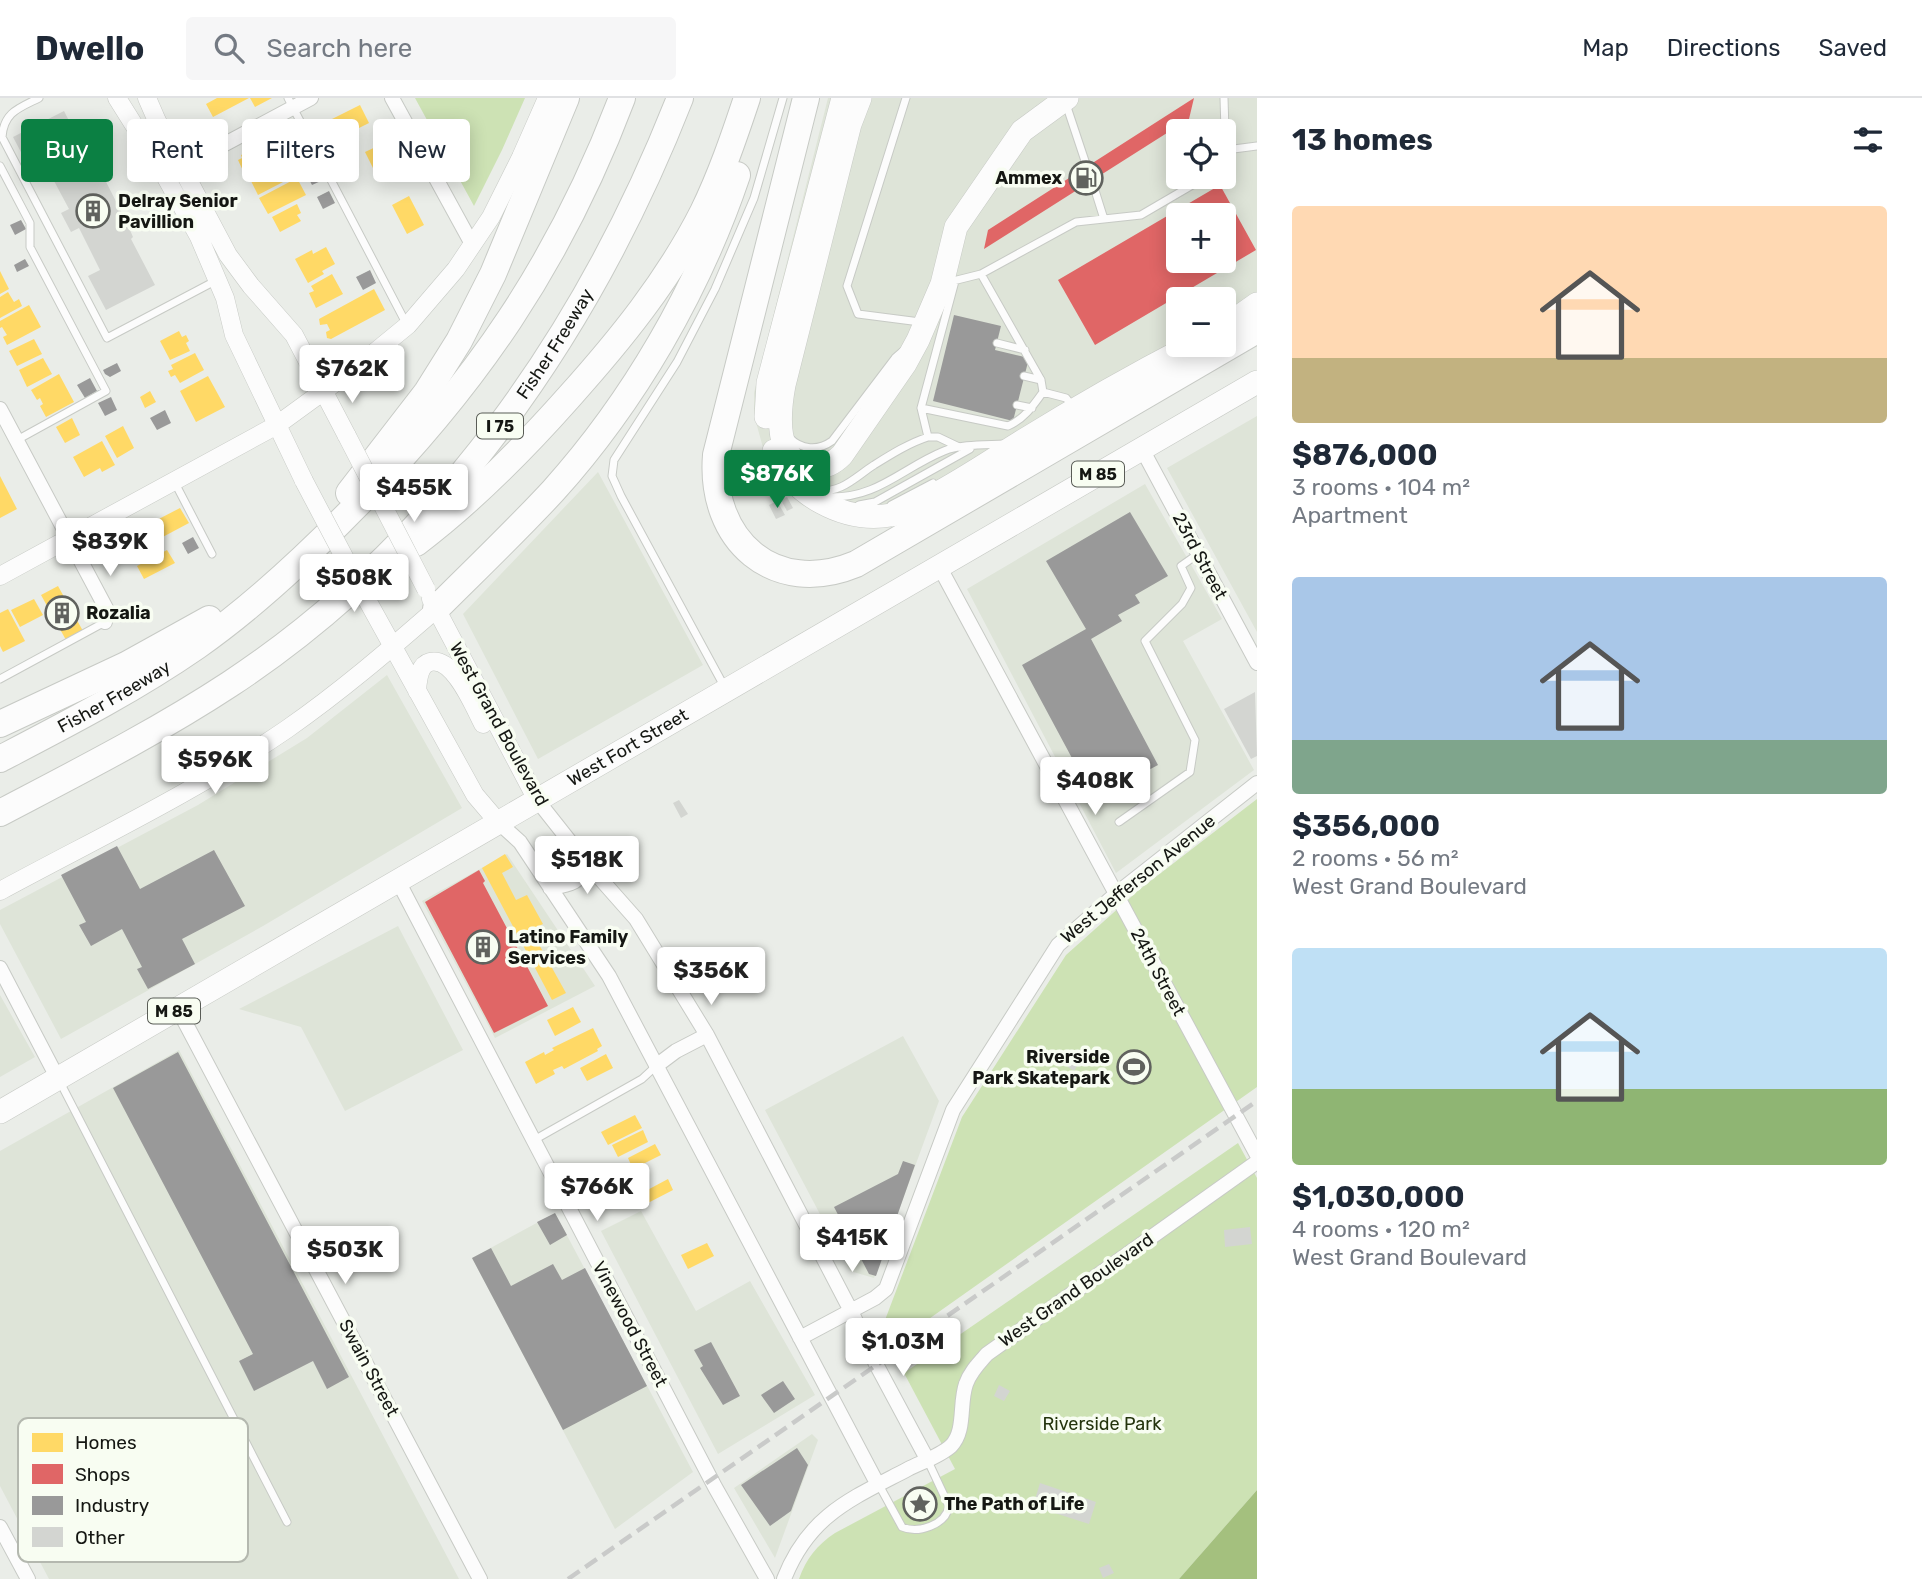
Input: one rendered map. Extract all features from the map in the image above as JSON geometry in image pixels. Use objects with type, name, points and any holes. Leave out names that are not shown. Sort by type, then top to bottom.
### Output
[{"type":"highway","points":[[0,724],[126,665],[291,570],[426,392],[459,341],[493,274],[566,98]]},
{"type":"highway","points":[[630,215],[666,98]]},
{"type":"highway","name":"Fisher Freeway","points":[[0,813],[146,735],[231,684],[330,607],[419,522],[500,426],[565,333],[630,215],[680,98]]},
{"type":"highway","points":[[330,607],[444,522],[491,480],[623,335],[670,269],[703,212],[725,162],[747,98]]},
{"type":"highway","points":[[431,599],[554,490],[615,414],[682,301],[718,226],[744,154],[760,98]]},
{"type":"highway","points":[[806,98],[716,456],[715,478],[723,517],[754,555],[767,564],[786,571],[819,575],[856,564],[1257,330]]},
{"type":"highway","name":"Fisher Freeway","points":[[0,759],[116,697],[237,617],[291,570],[395,467],[496,344],[531,288],[562,233],[601,152],[619,104]]},
{"type":"highway","points":[[0,825],[61,781]]},
{"type":"main road","points":[[843,98],[784,385],[780,418],[784,446],[790,457],[811,467],[832,463],[842,455],[905,364],[934,337],[949,282],[956,227],[1022,131],[1065,99]]},
{"type":"main road","points":[[860,98],[819,215],[765,398],[772,446],[784,469],[808,492],[836,510],[856,515],[874,517],[900,513],[982,468],[1017,441],[1171,357]]},
{"type":"main road","points":[[1236,319],[1257,304]]},
{"type":"main road","name":"West Fort Street","points":[[0,1112],[1257,382]]},
{"type":"street","points":[[117,98],[130,119]]},
{"type":"street","name":"West Grand Boulevard","points":[[147,98],[156,119]]},
{"type":"street","points":[[228,140],[291,103],[311,98]]},
{"type":"street","points":[[392,98],[473,246]]},
{"type":"street","points":[[0,576],[277,425],[408,325],[440,290],[473,246],[508,187],[547,98]]},
{"type":"street","points":[[167,182],[199,237],[218,280],[234,335],[304,481],[392,647],[475,796],[520,842],[596,954],[878,1485]]},
{"type":"street","name":"West Grand Boulevard","points":[[190,182],[228,256],[294,335],[537,800],[636,919],[707,1035],[927,1459],[951,1445],[957,1437],[966,1384],[987,1354],[1257,1162]]},
{"type":"street","points":[[0,409],[4,425],[16,440],[107,610],[105,622]]},
{"type":"street","name":"23rd Street","points":[[1142,449],[1257,663]]},
{"type":"street","name":"24th Street","points":[[939,566],[1257,1156]]},
{"type":"street","points":[[0,891],[236,762],[317,707],[392,647],[431,599]]},
{"type":"street","points":[[417,691],[420,673],[425,665],[438,662],[448,667],[458,678],[489,735],[518,767]]},
{"type":"street","name":"West Jefferson Avenue","points":[[800,1338],[875,1298],[886,1289],[953,1110],[1058,945],[1116,894],[1257,783]]},
{"type":"street","points":[[550,888],[566,886],[579,880],[586,862]]},
{"type":"street","name":"Vinewood Street","points":[[398,881],[715,1487],[767,1579]]},
{"type":"street","points":[[0,968],[58,1079]]},
{"type":"street","name":"Swain Street","points":[[178,1009],[480,1579]]},
{"type":"street","points":[[656,1066],[676,1051],[707,1035]]},
{"type":"street","points":[[784,1579],[800,1544],[813,1528],[838,1508],[927,1459]]},
{"type":"street","points":[[0,1527],[18,1560]]},
{"type":"street","points":[[19,1562],[28,1579]]},
{"type":"lane","points":[[39,98],[10,113],[3,127],[2,137],[107,338],[218,280]]},
{"type":"lane","points":[[726,690],[614,483],[612,468],[618,450],[677,362],[715,289],[754,198],[783,98]]},
{"type":"lane","points":[[906,98],[847,286],[858,314],[934,337],[943,358]]},
{"type":"lane","points":[[1224,98],[1225,119]]},
{"type":"lane","points":[[1065,99],[1087,167]]},
{"type":"lane","points":[[291,103],[408,325]]},
{"type":"lane","points":[[1236,149],[1257,146]]},
{"type":"lane","points":[[0,166],[30,223],[30,247],[106,391],[16,440]]},
{"type":"lane","points":[[1092,181],[1104,219]]},
{"type":"lane","points":[[949,282],[981,274],[1076,222],[1141,215],[1185,189]]},
{"type":"lane","points":[[922,408],[1009,426],[1032,408],[1042,392],[1041,380],[981,274]]},
{"type":"lane","points":[[928,437],[922,408],[934,337]]},
{"type":"lane","points":[[997,343],[1025,350]]},
{"type":"lane","points":[[1024,376],[1041,380]]},
{"type":"lane","points":[[928,383],[937,385]]},
{"type":"lane","points":[[1042,392],[1066,398],[1076,410]]},
{"type":"lane","points":[[1017,405],[1032,408]]},
{"type":"lane","points":[[808,492],[838,490],[873,466],[928,437],[938,437],[955,446],[967,447]]},
{"type":"lane","points":[[808,492],[828,497],[858,495],[872,491],[942,452],[1017,441]]},
{"type":"lane","points":[[985,453],[1017,441]]},
{"type":"lane","points":[[808,492],[855,506],[875,502],[980,446]]},
{"type":"lane","points":[[173,480],[212,554]]},
{"type":"lane","points":[[808,492],[861,509],[887,507],[938,480]]},
{"type":"lane","points":[[1119,822],[1190,772],[1195,740],[1145,640],[1182,604],[1191,588],[1181,566],[1199,554]]},
{"type":"lane","points":[[0,679],[105,622]]},
{"type":"lane","points":[[534,1141],[642,1079],[656,1066]]},
{"type":"lane","points":[[58,1079],[233,1418]]},
{"type":"lane","points":[[248,1447],[287,1522]]},
{"type":"lane","points":[[878,1485],[901,1527],[922,1530],[943,1518],[949,1506],[927,1459]]},
{"type":"shaded area","points":[[828,98],[1257,98],[1257,322],[1236,334],[1236,287],[1166,287],[1166,357],[1194,357],[858,526],[815,512],[801,504],[781,483],[767,462],[754,415],[754,393]]},
{"type":"shaded area","points":[[1257,416],[1257,632],[1167,468]]},
{"type":"shaded area","points":[[598,472],[703,665],[538,759],[463,614]]},
{"type":"shaded area","points":[[1145,484],[1222,619],[1183,641],[1254,770],[1116,873],[967,589]]},
{"type":"shaded area","points":[[387,675],[462,808],[263,926],[61,1039],[0,924],[0,910],[198,805],[307,738]]},
{"type":"shaded area","points":[[507,854],[595,986],[495,1038],[422,901]]},
{"type":"shaded area","points":[[398,926],[463,1050],[345,1111],[301,1027],[239,1009]]},
{"type":"shaded area","points":[[0,995],[35,1057],[0,1077]]},
{"type":"shaded area","points":[[903,1036],[939,1101],[874,1278],[850,1271],[765,1110]]},
{"type":"shaded area","points":[[179,1050],[459,1579],[49,1579],[40,1562],[248,1562],[248,1418],[18,1418],[18,1520],[0,1486],[0,1151]]},
{"type":"shaded area","points":[[641,1211],[696,1311],[750,1281],[815,1395],[718,1454],[601,1231]]},
{"type":"shaded area","points":[[555,1213],[693,1472],[615,1529],[472,1258]]},
{"type":"shaded area","points":[[812,1434],[818,1440],[775,1558],[734,1488]]},
{"type":"shaded area","points":[[1257,1490],[1257,1579],[1179,1579]]},
{"type":"green space","points":[[415,98],[525,98],[474,206],[461,182],[470,182],[470,119],[426,119]]},
{"type":"green space","points":[[1257,799],[1257,1087],[892,1345],[882,1328],[962,1117],[1066,955],[1140,889]]},
{"type":"green space","name":"Riverside Park","points":[[1238,1143],[1257,1178],[1257,1490],[1179,1579],[799,1579],[813,1553],[835,1533],[955,1469],[904,1373]]},
{"type":"building: Homes","points":[[217,98],[249,98],[213,117],[206,104]]},
{"type":"building: Homes","points":[[250,98],[272,98],[255,107]]},
{"type":"building: Homes","points":[[360,105],[369,123],[359,128],[359,119],[332,119]]},
{"type":"building: Homes","points":[[373,148],[373,168],[365,152]]},
{"type":"building: Homes","points":[[252,182],[283,182],[258,195]]},
{"type":"building: Homes","points":[[289,182],[299,182],[306,195],[268,214],[259,198]]},
{"type":"building: Homes","points":[[409,196],[424,225],[407,234],[392,205]]},
{"type":"building: Homes","points":[[297,204],[301,213],[297,215],[301,221],[280,232],[272,217]]},
{"type":"building: Homes","points":[[326,247],[335,264],[308,283],[295,259],[312,250],[313,254]]},
{"type":"building: Homes","points":[[0,271],[9,289],[0,294]]},
{"type":"building: Homes","points":[[332,274],[343,294],[316,308],[309,293],[314,291],[311,286]]},
{"type":"building: Homes","points":[[374,289],[385,310],[331,339],[327,338],[326,332],[330,330],[327,324],[320,325],[319,319]]},
{"type":"building: Homes","points":[[8,292],[14,302],[19,299],[22,306],[0,318],[0,297]]},
{"type":"building: Homes","points":[[29,305],[41,327],[7,345],[3,337],[7,335],[2,327],[0,328],[0,321]]},
{"type":"building: Homes","points":[[179,331],[182,337],[186,335],[190,351],[170,360],[160,341]]},
{"type":"building: Homes","points":[[34,339],[42,354],[17,366],[9,351]]},
{"type":"building: Homes","points":[[195,353],[204,370],[180,383],[175,375],[171,377],[168,371],[173,369],[171,365]]},
{"type":"building: Homes","points":[[43,358],[52,374],[27,387],[19,370]]},
{"type":"building: Homes","points":[[59,374],[74,402],[46,417],[40,406],[43,404],[40,398],[37,400],[31,390]]},
{"type":"building: Homes","points":[[208,376],[225,407],[196,422],[180,391]]},
{"type":"building: Homes","points":[[150,391],[156,402],[145,408],[140,397]]},
{"type":"building: Homes","points":[[72,418],[80,435],[65,443],[56,427]]},
{"type":"building: Homes","points":[[123,426],[134,448],[117,458],[105,436]]},
{"type":"building: Homes","points":[[102,441],[115,465],[102,472],[100,468],[84,477],[73,457]]},
{"type":"building: Homes","points":[[0,476],[17,509],[0,518]]},
{"type":"building: Homes","points":[[180,508],[189,523],[142,548],[146,557],[138,562],[124,537]]},
{"type":"building: Homes","points":[[167,550],[175,563],[144,579],[137,566]]},
{"type":"building: Homes","name":"Rozalia","points":[[58,586],[83,631],[66,640],[41,595]]},
{"type":"building: Homes","points":[[34,599],[43,615],[20,627],[11,610]]},
{"type":"building: Homes","points":[[8,609],[25,641],[3,652],[0,646],[0,613]]},
{"type":"building: Homes","points":[[505,854],[513,867],[502,873],[516,900],[527,895],[543,924],[531,930],[566,993],[552,1000],[482,868]]},
{"type":"building: Homes","points":[[573,1007],[581,1022],[555,1036],[547,1020]]},
{"type":"building: Homes","points":[[593,1028],[602,1046],[598,1051],[564,1069],[562,1066],[553,1070],[555,1074],[536,1084],[525,1062],[544,1052],[545,1055],[554,1050],[552,1048]]},
{"type":"building: Homes","points":[[606,1054],[613,1068],[587,1081],[580,1068]]},
{"type":"building: Homes","points":[[635,1115],[642,1128],[608,1145],[601,1132]]},
{"type":"building: Homes","points":[[643,1130],[648,1142],[618,1157],[612,1145]]},
{"type":"building: Homes","points":[[655,1144],[661,1155],[633,1169],[628,1158]]},
{"type":"building: Homes","points":[[668,1179],[673,1190],[644,1205],[638,1195]]},
{"type":"building: Homes","points":[[707,1243],[714,1256],[688,1269],[681,1255]]},
{"type":"building: Shops","points":[[1194,98],[1189,119],[1166,119],[1166,134],[984,249],[988,230]]},
{"type":"building: Shops","points":[[1213,189],[1222,189],[1230,203],[1189,203]]},
{"type":"building: Shops","points":[[1236,214],[1256,250],[1236,262]]},
{"type":"building: Shops","points":[[1166,217],[1166,273],[1217,273],[1193,287],[1166,287],[1166,303],[1095,345],[1058,280]]},
{"type":"building: Shops","name":"Latino Family Services","points":[[479,870],[485,881],[483,883],[548,1006],[494,1033],[425,902]]},
{"type":"building: Industry","points":[[329,191],[335,203],[323,209],[317,197]]},
{"type":"building: Industry","points":[[21,220],[26,229],[15,235],[10,225]]},
{"type":"building: Industry","points":[[25,259],[29,266],[17,272],[14,265]]},
{"type":"building: Industry","points":[[370,270],[376,283],[363,290],[356,277]]},
{"type":"building: Industry","points":[[954,315],[1001,326],[995,350],[1029,358],[1013,421],[933,401]]},
{"type":"building: Industry","points":[[117,363],[121,371],[110,377],[105,374],[103,370]]},
{"type":"building: Industry","points":[[90,378],[97,391],[85,398],[77,385]]},
{"type":"building: Industry","points":[[111,397],[117,410],[105,416],[98,403]]},
{"type":"building: Industry","points":[[165,410],[171,423],[157,430],[150,418]]},
{"type":"building: Industry","points":[[1130,512],[1168,576],[1135,595],[1140,603],[1118,615],[1122,621],[1091,639],[1158,765],[1094,799],[1022,665],[1086,629],[1046,561]]},
{"type":"building: Industry","points":[[193,537],[199,548],[188,554],[182,543]]},
{"type":"building: Industry","points":[[117,846],[140,889],[214,850],[245,906],[182,939],[195,964],[148,989],[137,969],[142,967],[122,929],[91,946],[79,925],[86,922],[61,875]]},
{"type":"building: Industry","points":[[178,1052],[349,1377],[327,1389],[313,1361],[254,1391],[239,1361],[253,1354],[113,1088]]},
{"type":"building: Industry","points":[[903,1161],[915,1165],[876,1276],[869,1274],[834,1207],[898,1174]]},
{"type":"building: Industry","points":[[555,1213],[567,1235],[550,1245],[537,1222]]},
{"type":"building: Industry","points":[[491,1248],[511,1286],[553,1264],[562,1280],[585,1268],[647,1386],[563,1430],[472,1258]]},
{"type":"building: Industry","points":[[711,1342],[740,1396],[723,1405],[700,1368],[703,1366],[694,1350]]},
{"type":"building: Industry","points":[[783,1381],[795,1399],[774,1413],[761,1395]]},
{"type":"building: Industry","points":[[797,1448],[808,1465],[791,1511],[770,1526],[741,1485]]},
{"type":"building: Other","name":"Delray Senior Pavillion","points":[[64,111],[68,119],[48,119]]},
{"type":"building: Other","name":"Delray Senior Pavillion","points":[[21,133],[21,152],[13,137]]},
{"type":"building: Other","name":"Delray Senior Pavillion","points":[[55,182],[106,182],[155,285],[106,310],[88,276],[100,270],[79,228],[71,232],[61,213],[69,209]]},
{"type":"building: Other","points":[[787,497],[793,508],[787,511],[781,500]]},
{"type":"building: Other","points":[[777,501],[785,515],[776,519],[769,505]]},
{"type":"building: Other","points":[[1255,692],[1257,756],[1251,759],[1224,709]]},
{"type":"building: Other","points":[[679,800],[688,814],[681,818],[673,803]]},
{"type":"building: Other","points":[[1069,1051],[1082,1058],[1074,1071],[1062,1063]]},
{"type":"building: Other","points":[[1250,1227],[1252,1244],[1225,1247],[1224,1230]]},
{"type":"building: Other","points":[[999,1385],[1010,1391],[1004,1401],[994,1396]]},
{"type":"building: Other","points":[[1040,1483],[1096,1502],[1089,1524],[1033,1506]]},
{"type":"building: Other","points":[[1109,1564],[1114,1573],[1103,1578],[1099,1568]]},
{"type":"railway","points":[[568,1579],[1257,1101]]},
{"type":"place","name":"Ammex","points":[[1086,178]]},
{"type":"place","name":"Delray Senior Pavillion","points":[[93,211]]},
{"type":"place","name":"Rozalia","points":[[62,613]]},
{"type":"place","name":"Latino Family Services","points":[[483,947]]},
{"type":"place","name":"Riverside Park Skatepark","points":[[1134,1067]]},
{"type":"place","name":"The Path of Life","points":[[920,1504]]}]
